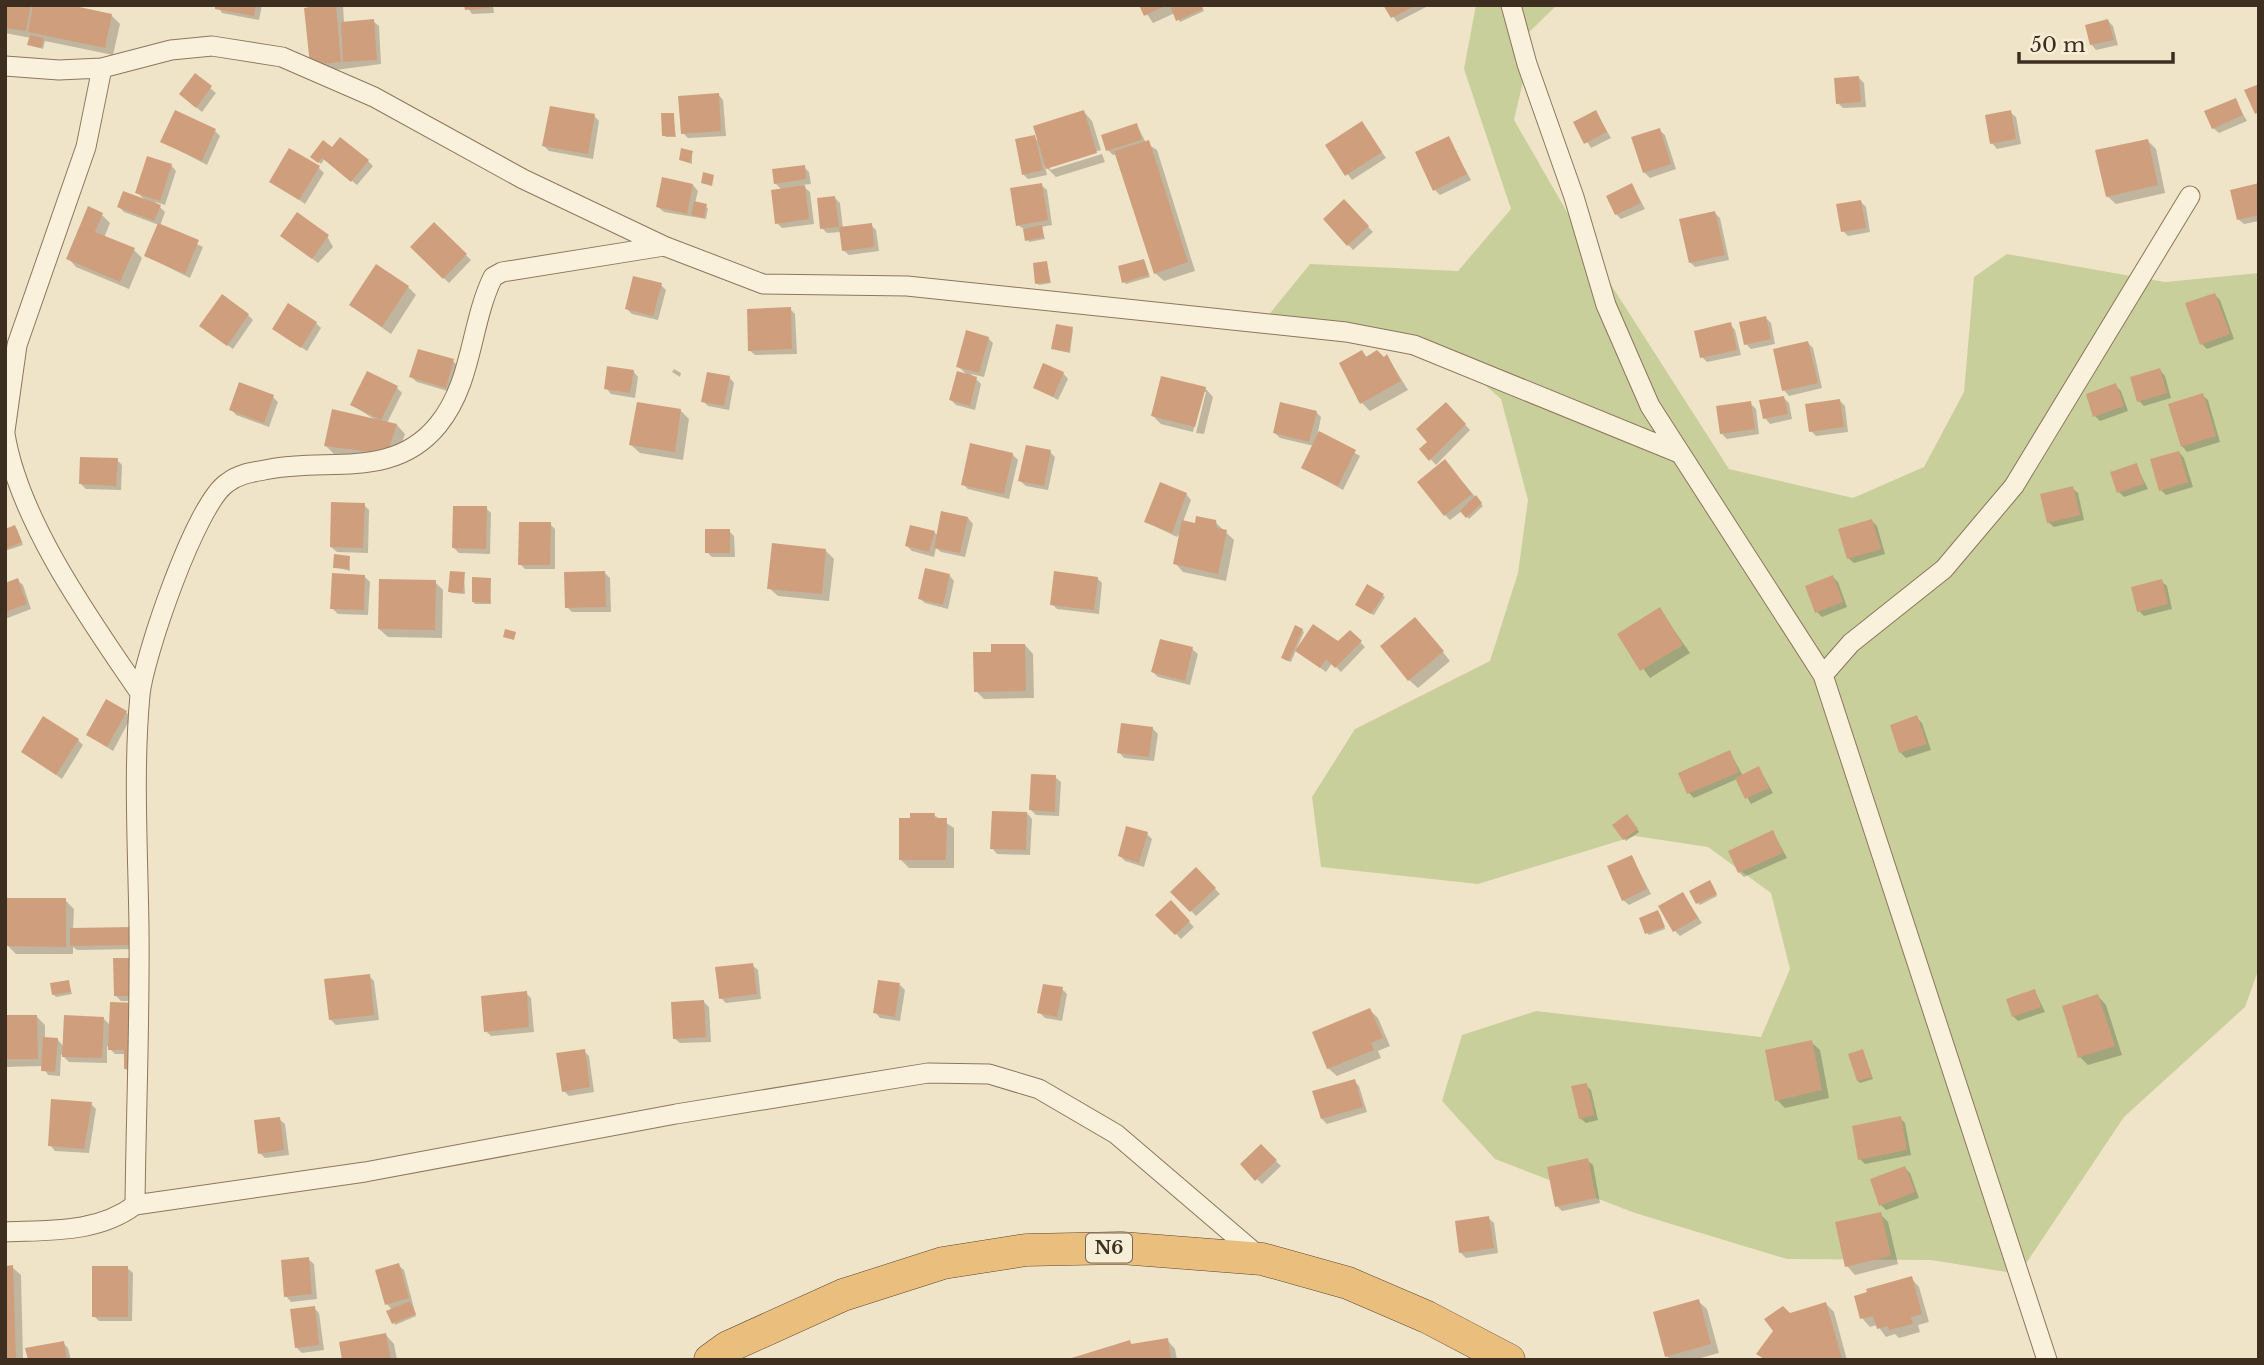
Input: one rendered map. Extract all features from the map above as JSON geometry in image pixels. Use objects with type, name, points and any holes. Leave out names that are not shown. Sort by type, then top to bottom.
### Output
[{"type":"highway","name":"N6","points":[[710,1360],[728,1347],[843,1295],[943,1263],[1027,1250],[1121,1248],[1262,1259],[1348,1283],[1427,1317],[1509,1360]]},
{"type":"street","points":[[1511,5],[1527,64],[1574,197],[1606,305],[1650,407],[1823,675],[2047,1360]]},
{"type":"street","points":[[5,66],[60,70],[102,68],[171,50],[212,47],[282,57],[374,97],[523,179],[664,247],[763,284],[907,286],[1346,332],[1414,345],[1679,453]]},
{"type":"street","points":[[102,68],[86,147],[17,345],[5,433],[17,478],[46,542],[84,608],[140,693]]},
{"type":"street","points":[[1823,675],[1851,643],[1944,569],[2014,486],[2190,196]]},
{"type":"street","points":[[135,1205],[140,693],[164,610],[191,535],[214,495],[226,483],[242,474],[292,465],[382,462],[398,457],[438,424],[461,384],[493,277],[514,270],[664,247]]},
{"type":"street","points":[[5,1232],[84,1227],[115,1220],[135,1205],[365,1172],[676,1114],[928,1073],[989,1074],[1040,1089],[1116,1134],[1262,1259]]},
{"type":"green space","points":[[1476,5],[1557,5],[1523,38],[1527,64],[1514,120],[1590,252],[1729,469],[1853,498],[1924,467],[1964,392],[1974,277],[2007,254],[2165,282],[2259,273],[2259,968],[2245,1007],[2124,1117],[2019,1274],[1931,1260],[1787,1259],[1635,1213],[1495,1159],[1442,1101],[1462,1035],[1536,1011],[1761,1037],[1790,969],[1771,893],[1708,847],[1635,836],[1478,884],[1321,867],[1312,797],[1355,729],[1490,661],[1518,573],[1528,500],[1501,399],[1460,363],[1263,322],[1310,264],[1458,271],[1511,209],[1464,69]]},
{"type":"building","points":[[5,5],[31,5],[26,31],[5,28]]},
{"type":"building","points":[[33,5],[70,5],[112,14],[105,48],[28,32]]},
{"type":"building","points":[[215,5],[256,5],[254,16],[215,9]]},
{"type":"building","points":[[336,5],[341,62],[310,65],[304,8]]},
{"type":"building","points":[[464,5],[489,5],[489,8],[465,10]]},
{"type":"building","points":[[1139,5],[1167,5],[1144,16]]},
{"type":"building","points":[[1176,5],[1201,5],[1203,9],[1176,21],[1171,8]]},
{"type":"building","points":[[1383,5],[1417,5],[1391,18]]},
{"type":"building","points":[[374,19],[377,60],[343,62],[341,22]]},
{"type":"building","points":[[2108,19],[2114,40],[2090,45],[2085,25]]},
{"type":"building","points":[[30,35],[44,38],[41,48],[27,45]]},
{"type":"building","points":[[195,73],[212,86],[196,108],[179,94]]},
{"type":"building","points":[[1859,76],[1861,102],[1836,104],[1834,78]]},
{"type":"building","points":[[2259,84],[2259,112],[2255,114],[2244,90]]},
{"type":"building","points":[[719,93],[721,131],[681,134],[678,96]]},
{"type":"building","points":[[2236,98],[2243,115],[2212,129],[2204,111]]},
{"type":"building","points":[[550,106],[595,114],[588,154],[542,146]]},
{"type":"building","points":[[175,110],[216,129],[202,161],[160,142]]},
{"type":"building","points":[[1084,110],[1097,153],[1046,169],[1033,126]]},
{"type":"building","points":[[1596,110],[1607,132],[1584,144],[1573,122]]},
{"type":"building","points":[[2011,110],[2016,139],[1990,144],[1985,115]]},
{"type":"building","points":[[661,113],[674,113],[675,136],[662,136]]},
{"type":"building","points":[[1362,121],[1382,152],[1345,176],[1325,145]]},
{"type":"building","points":[[1137,123],[1142,140],[1106,151],[1101,135]]},
{"type":"building","points":[[1660,128],[1671,164],[1643,173],[1631,137]]},
{"type":"building","points":[[1035,135],[1043,170],[1022,175],[1015,139]]},
{"type":"building","points":[[1449,136],[1467,174],[1433,191],[1415,152]]},
{"type":"building","points":[[340,137],[369,160],[351,182],[322,158],[318,163],[310,157],[323,140],[332,147]]},
{"type":"building","points":[[2148,139],[2158,185],[2106,197],[2095,150]]},
{"type":"building","points":[[1149,140],[1188,262],[1154,274],[1114,151]]},
{"type":"building","points":[[289,148],[320,166],[299,200],[269,182]]},
{"type":"building","points":[[681,148],[693,151],[690,163],[679,160]]},
{"type":"building","points":[[147,156],[172,164],[160,201],[135,193]]},
{"type":"building","points":[[805,165],[806,179],[774,184],[772,169]]},
{"type":"building","points":[[703,172],[714,175],[712,186],[701,183]]},
{"type":"building","points":[[662,177],[693,184],[687,214],[656,207]]},
{"type":"building","points":[[1042,183],[1048,220],[1016,226],[1010,188]]},
{"type":"building","points":[[1632,183],[1641,203],[1615,215],[1606,196]]},
{"type":"building","points":[[2259,183],[2259,215],[2237,220],[2230,190]]},
{"type":"building","points":[[805,185],[809,219],[775,224],[771,190]]},
{"type":"building","points":[[123,191],[161,205],[154,221],[117,207]]},
{"type":"building","points":[[835,196],[839,227],[820,229],[817,198]]},
{"type":"building","points":[[1344,199],[1369,226],[1347,246],[1323,219]]},
{"type":"building","points":[[1861,200],[1866,228],[1841,232],[1836,204]]},
{"type":"building","points":[[694,201],[707,204],[704,218],[691,215]]},
{"type":"building","points":[[88,206],[103,213],[95,232],[135,248],[120,282],[66,259]]},
{"type":"building","points":[[1715,211],[1725,255],[1689,263],[1679,219]]},
{"type":"building","points":[[297,212],[329,235],[312,259],[280,236]]},
{"type":"building","points":[[434,222],[467,254],[443,279],[410,247]]},
{"type":"building","points":[[158,223],[199,240],[185,274],[144,256]]},
{"type":"building","points":[[872,223],[874,247],[842,251],[839,227]]},
{"type":"building","points":[[1042,225],[1044,237],[1025,241],[1023,229]]},
{"type":"building","points":[[1144,259],[1149,275],[1122,283],[1118,266]]},
{"type":"building","points":[[1047,261],[1050,282],[1035,284],[1033,263]]},
{"type":"building","points":[[376,264],[409,286],[382,327],[349,305]]},
{"type":"building","points":[[633,276],[662,283],[653,316],[625,309]]},
{"type":"building","points":[[2215,293],[2230,334],[2200,345],[2185,303]]},
{"type":"building","points":[[222,294],[249,314],[227,346],[199,326]]},
{"type":"building","points":[[288,303],[317,322],[301,348],[272,329]]},
{"type":"building","points":[[791,307],[792,349],[748,351],[747,309]]},
{"type":"building","points":[[1766,316],[1771,339],[1744,345],[1739,322]]},
{"type":"building","points":[[1731,322],[1737,350],[1700,358],[1694,331]]},
{"type":"building","points":[[1056,324],[1073,327],[1069,352],[1051,349]]},
{"type":"building","points":[[966,330],[989,337],[979,373],[956,367]]},
{"type":"building","points":[[1808,341],[1818,383],[1782,391],[1773,349]]},
{"type":"building","points":[[418,349],[454,359],[446,388],[409,377]]},
{"type":"building","points":[[1362,350],[1366,357],[1377,350],[1384,357],[1387,354],[1401,381],[1360,404],[1339,363]]},
{"type":"building","points":[[1043,363],[1064,372],[1053,397],[1033,388]]},
{"type":"building","points":[[607,366],[634,370],[630,393],[604,389]]},
{"type":"building","points":[[2160,368],[2167,393],[2137,402],[2130,377]]},
{"type":"building","points":[[367,371],[398,386],[381,420],[350,405]]},
{"type":"building","points":[[957,371],[977,377],[970,406],[949,400]]},
{"type":"building","points":[[707,372],[730,376],[724,406],[701,402]]},
{"type":"building","points":[[1161,376],[1206,387],[1195,427],[1151,416]]},
{"type":"building","points":[[239,382],[274,395],[264,423],[229,410]]},
{"type":"building","points":[[2116,383],[2124,406],[2093,417],[2086,394]]},
{"type":"building","points":[[2203,393],[2216,436],[2181,447],[2168,404]]},
{"type":"building","points":[[1784,396],[1788,414],[1763,419],[1759,400]]},
{"type":"building","points":[[1840,399],[1844,427],[1809,432],[1805,404]]},
{"type":"building","points":[[1751,401],[1755,429],[1720,434],[1716,406]]},
{"type":"building","points":[[637,402],[681,409],[675,452],[629,445]]},
{"type":"building","points":[[1280,402],[1317,411],[1309,442],[1273,433]]},
{"type":"building","points":[[1446,402],[1466,424],[1429,461],[1419,449],[1427,442],[1416,429]]},
{"type":"building","points":[[332,409],[397,424],[387,454],[324,446]]},
{"type":"building","points":[[1319,431],[1356,450],[1338,486],[1301,468]]},
{"type":"building","points":[[970,443],[1013,453],[1004,494],[961,485]]},
{"type":"building","points":[[1026,445],[1051,450],[1044,486],[1018,481]]},
{"type":"building","points":[[2179,451],[2188,482],[2159,491],[2150,459]]},
{"type":"building","points":[[80,457],[118,458],[116,486],[79,484]]},
{"type":"building","points":[[1445,459],[1472,494],[1444,516],[1417,482]]},
{"type":"building","points":[[2137,463],[2144,484],[2117,493],[2110,472]]},
{"type":"building","points":[[1160,482],[1187,493],[1172,533],[1144,522]]},
{"type":"building","points":[[2073,486],[2080,515],[2047,523],[2040,494]]},
{"type":"building","points":[[1476,495],[1482,503],[1466,518],[1460,511]]},
{"type":"building","points":[[331,502],[365,503],[363,548],[330,547]]},
{"type":"building","points":[[453,506],[487,506],[486,549],[452,548]]},
{"type":"building","points":[[941,511],[968,517],[960,553],[934,548]]},
{"type":"building","points":[[1196,516],[1216,520],[1217,528],[1227,530],[1218,574],[1173,564],[1182,520],[1195,523]]},
{"type":"building","points":[[1872,519],[1881,549],[1847,559],[1838,529]]},
{"type":"building","points":[[519,522],[551,522],[550,565],[518,565]]},
{"type":"building","points":[[15,525],[22,542],[5,549],[5,529]]},
{"type":"building","points":[[910,525],[935,531],[929,552],[905,546]]},
{"type":"building","points":[[705,529],[730,529],[730,553],[705,553]]},
{"type":"building","points":[[772,543],[826,549],[822,594],[767,589]]},
{"type":"building","points":[[334,554],[350,556],[349,569],[333,568]]},
{"type":"building","points":[[925,568],[950,574],[943,605],[918,599]]},
{"type":"building","points":[[450,571],[465,572],[463,593],[448,592]]},
{"type":"building","points":[[605,571],[606,607],[565,608],[564,572]]},
{"type":"building","points":[[1054,571],[1098,577],[1094,610],[1050,605]]},
{"type":"building","points":[[332,573],[365,575],[364,610],[330,609]]},
{"type":"building","points":[[1833,575],[1843,602],[1815,613],[1805,586]]},
{"type":"building","points":[[472,577],[491,578],[490,603],[472,602]]},
{"type":"building","points":[[18,578],[27,604],[5,612],[5,583]]},
{"type":"building","points":[[379,579],[436,580],[435,630],[378,629]]},
{"type":"building","points":[[2162,579],[2168,604],[2137,612],[2131,587]]},
{"type":"building","points":[[1367,584],[1384,594],[1371,614],[1355,605]]},
{"type":"building","points":[[1660,607],[1683,645],[1640,671],[1617,634]]},
{"type":"building","points":[[1415,617],[1444,651],[1408,681],[1380,646]]},
{"type":"building","points":[[1313,624],[1338,641],[1350,630],[1362,641],[1335,668],[1326,659],[1320,668],[1295,651]]},
{"type":"building","points":[[1295,625],[1303,629],[1289,661],[1281,658]]},
{"type":"building","points":[[505,629],[516,632],[514,640],[503,637]]},
{"type":"building","points":[[1160,639],[1193,647],[1185,681],[1151,672]]},
{"type":"building","points":[[991,644],[1025,644],[1026,691],[974,692],[973,652],[991,652]]},
{"type":"building","points":[[106,699],[127,711],[107,747],[86,735]]},
{"type":"building","points":[[1917,715],[1927,744],[1899,753],[1890,725]]},
{"type":"building","points":[[43,716],[79,739],[56,775],[21,752]]},
{"type":"building","points":[[1121,723],[1153,727],[1149,757],[1117,753]]},
{"type":"building","points":[[1730,750],[1739,772],[1687,794],[1678,773]]},
{"type":"building","points":[[1759,766],[1769,788],[1745,799],[1735,778]]},
{"type":"building","points":[[1031,774],[1056,775],[1055,812],[1029,810]]},
{"type":"building","points":[[992,811],[1027,812],[1026,850],[990,849]]},
{"type":"building","points":[[910,813],[935,813],[934,818],[947,818],[946,860],[899,860],[899,818],[910,818]]},
{"type":"building","points":[[1627,814],[1638,829],[1623,840],[1612,825]]},
{"type":"building","points":[[1126,826],[1148,832],[1139,863],[1118,856]]},
{"type":"building","points":[[1773,830],[1783,853],[1738,873],[1728,851]]},
{"type":"building","points":[[1632,855],[1647,889],[1622,901],[1607,866]]},
{"type":"building","points":[[1196,867],[1216,888],[1190,912],[1170,892]]},
{"type":"building","points":[[1710,880],[1717,894],[1696,904],[1689,891]]},
{"type":"building","points":[[1683,892],[1698,918],[1673,932],[1658,906]]},
{"type":"building","points":[[6,898],[66,898],[66,947],[6,946]]},
{"type":"building","points":[[1171,900],[1190,921],[1175,935],[1155,915]]},
{"type":"building","points":[[1658,910],[1665,927],[1645,934],[1639,918]]},
{"type":"building","points":[[134,927],[134,945],[70,946],[70,928]]},
{"type":"building","points":[[113,958],[135,958],[136,996],[114,996]]},
{"type":"building","points":[[753,963],[757,994],[719,999],[715,967]]},
{"type":"building","points":[[370,974],[374,1015],[329,1020],[324,979]]},
{"type":"building","points":[[69,980],[71,992],[52,995],[50,983]]},
{"type":"building","points":[[878,980],[900,983],[895,1017],[873,1013]]},
{"type":"building","points":[[1043,984],[1063,987],[1057,1017],[1037,1013]]},
{"type":"building","points":[[2035,989],[2041,1007],[2012,1017],[2006,999]]},
{"type":"building","points":[[527,991],[529,1027],[484,1032],[481,996]]},
{"type":"building","points":[[2098,994],[2115,1046],[2078,1058],[2062,1006]]},
{"type":"building","points":[[704,1000],[706,1037],[673,1039],[671,1002]]},
{"type":"building","points":[[110,1002],[140,1003],[138,1070],[124,1069],[124,1050],[108,1050]]},
{"type":"building","points":[[1370,1008],[1383,1038],[1371,1043],[1374,1050],[1327,1069],[1312,1032]]},
{"type":"building","points":[[5,1015],[37,1015],[38,1059],[5,1059]]},
{"type":"building","points":[[64,1015],[104,1017],[102,1058],[62,1057]]},
{"type":"building","points":[[43,1037],[58,1038],[55,1072],[41,1071]]},
{"type":"building","points":[[1812,1040],[1822,1090],[1775,1101],[1765,1050]]},
{"type":"building","points":[[585,1049],[590,1087],[562,1092],[556,1053]]},
{"type":"building","points":[[1863,1049],[1872,1077],[1857,1081],[1848,1054]]},
{"type":"building","points":[[1355,1079],[1363,1107],[1321,1119],[1312,1091]]},
{"type":"building","points":[[1587,1083],[1594,1115],[1579,1119],[1571,1086]]},
{"type":"building","points":[[51,1099],[92,1102],[84,1149],[48,1146]]},
{"type":"building","points":[[1901,1116],[1907,1150],[1858,1160],[1852,1126]]},
{"type":"building","points":[[280,1117],[284,1150],[258,1154],[254,1120]]},
{"type":"building","points":[[1261,1144],[1277,1160],[1255,1181],[1240,1164]]},
{"type":"building","points":[[1588,1158],[1596,1198],[1555,1207],[1547,1167]]},
{"type":"building","points":[[1905,1166],[1915,1192],[1879,1206],[1870,1179]]},
{"type":"building","points":[[1881,1212],[1891,1256],[1845,1267],[1835,1222]]},
{"type":"building","points":[[1489,1216],[1494,1248],[1459,1253],[1455,1221]]},
{"type":"building","points":[[309,1257],[312,1294],[284,1297],[281,1260]]},
{"type":"building","points":[[399,1263],[409,1298],[385,1305],[375,1270]]},
{"type":"building","points":[[13,1265],[16,1358],[5,1359],[5,1266]]},
{"type":"building","points":[[92,1266],[128,1266],[128,1317],[92,1317]]},
{"type":"building","points":[[1912,1276],[1922,1314],[1911,1317],[1913,1324],[1889,1330],[1888,1326],[1877,1329],[1873,1316],[1860,1319],[1854,1296],[1867,1292],[1866,1289]]},
{"type":"building","points":[[1699,1299],[1711,1344],[1665,1357],[1653,1312]]},
{"type":"building","points":[[410,1301],[416,1314],[392,1324],[386,1311]]},
{"type":"building","points":[[1826,1302],[1842,1359],[1766,1360],[1756,1354],[1773,1331],[1764,1319],[1783,1306],[1790,1313]]},
{"type":"building","points":[[315,1306],[319,1345],[295,1348],[290,1309]]},
{"type":"building","points":[[386,1333],[391,1360],[342,1360],[339,1342]]},
{"type":"building","points":[[1168,1338],[1171,1360],[1065,1360],[1130,1340],[1131,1344]]},
{"type":"building","points":[[64,1341],[67,1360],[28,1360],[25,1348]]}]
